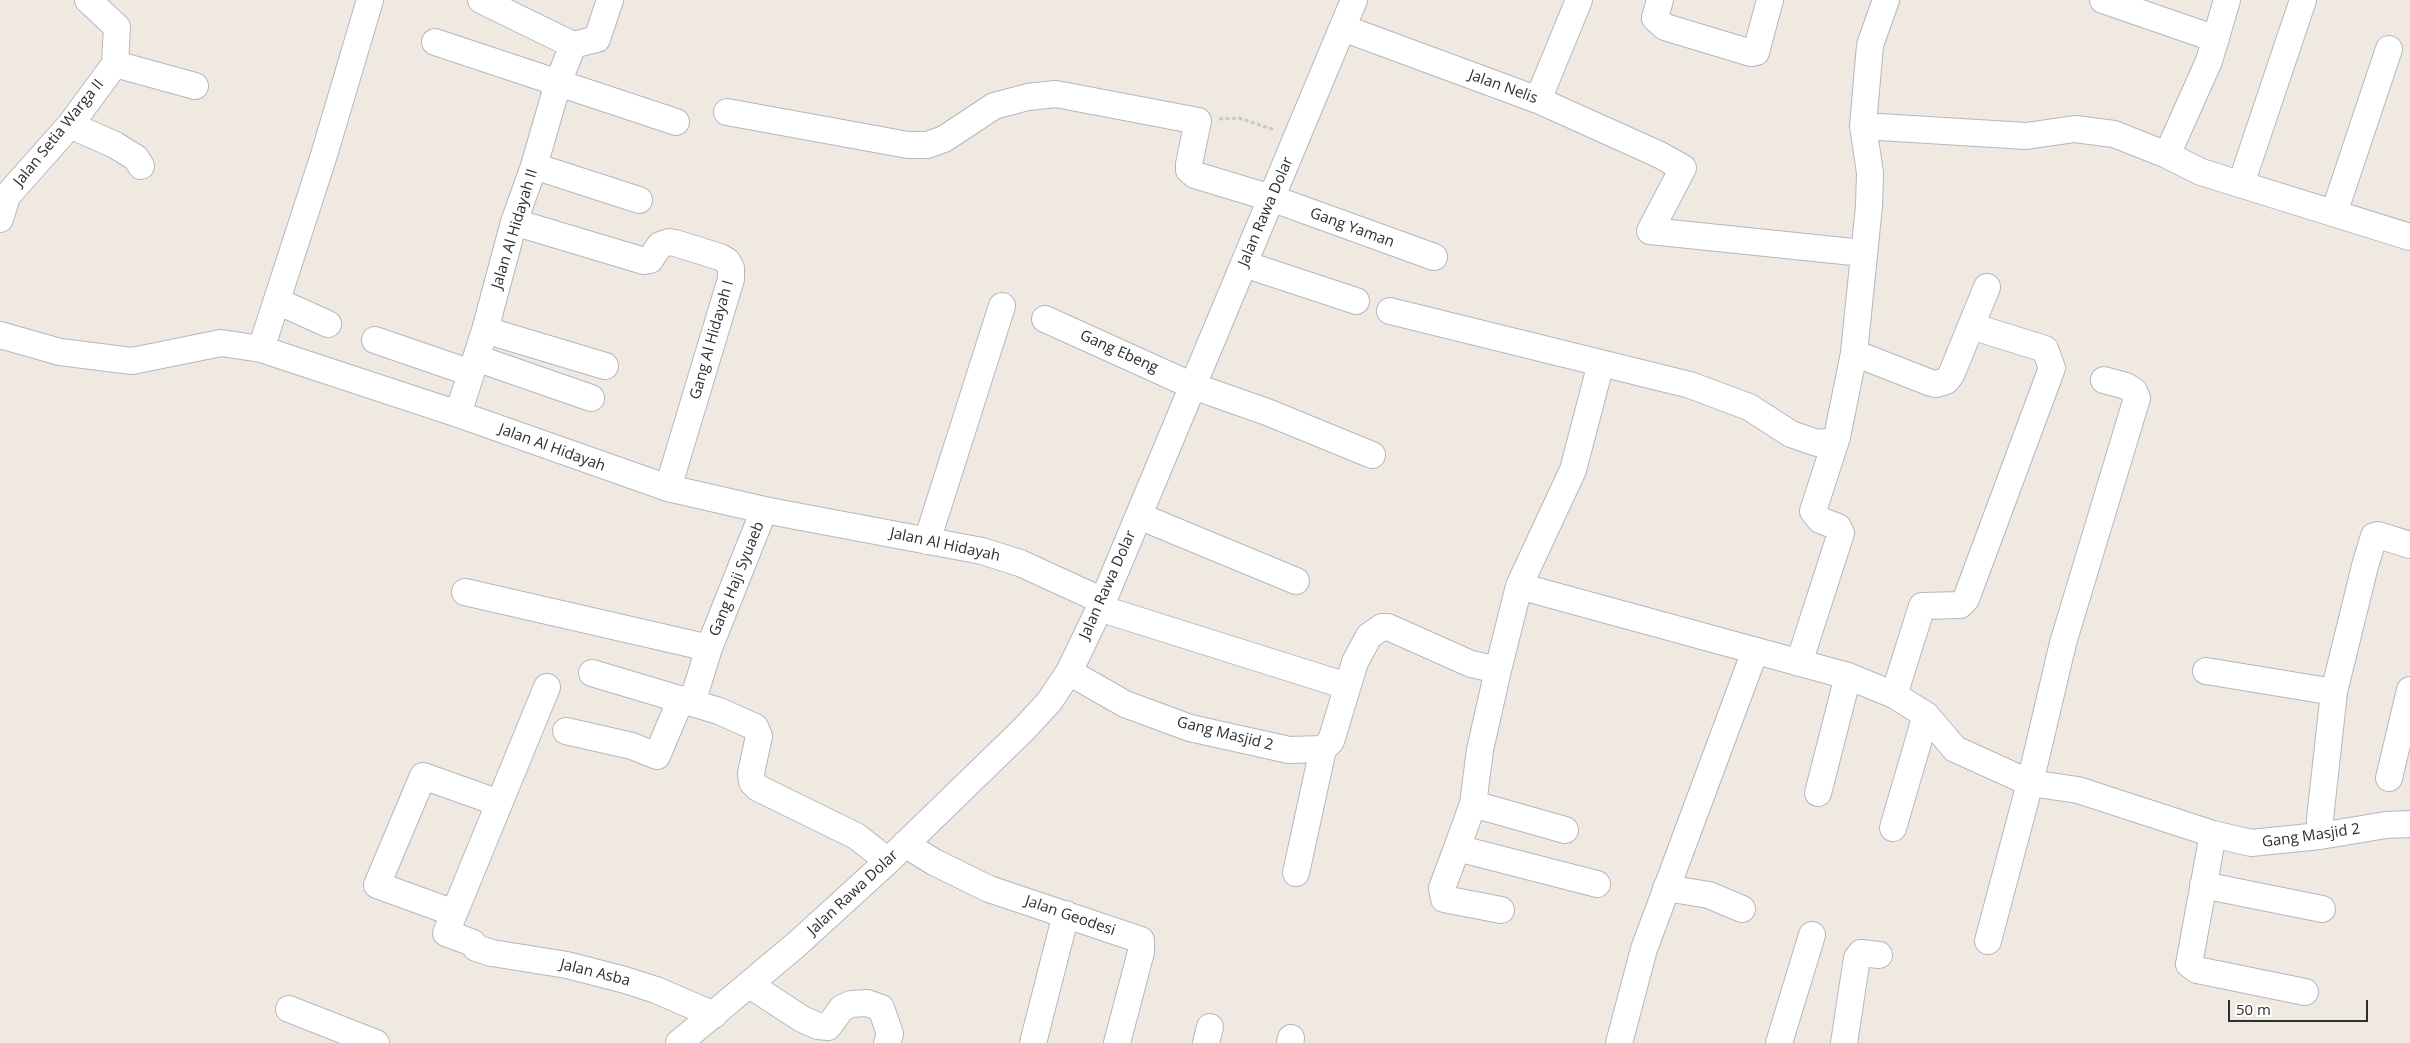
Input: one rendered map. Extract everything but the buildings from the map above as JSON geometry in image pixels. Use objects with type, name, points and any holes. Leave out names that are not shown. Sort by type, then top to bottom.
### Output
[{"type":"street","points":[[88,0],[117,27],[115,64],[194,86]]},
{"type":"street","points":[[262,348],[350,74],[370,0]]},
{"type":"street","points":[[481,0],[573,45],[597,39],[610,0]]},
{"type":"street","name":"Jalan Rawa Dolar","points":[[679,1043],[750,985],[896,853],[1023,730],[1049,702],[1069,672],[1101,605],[1139,516],[1354,0]]},
{"type":"street","points":[[1538,100],[1579,0]]},
{"type":"street","points":[[1660,0],[1656,18],[1665,27],[1751,53],[1756,52],[1770,0]]},
{"type":"street","points":[[1799,663],[1841,533],[1838,527],[1820,520],[1813,511],[1835,441],[1854,354],[1862,253],[1866,238],[1870,173],[1863,126],[1870,45],[1886,0]]},
{"type":"street","points":[[2103,0],[2216,39]]},
{"type":"street","points":[[2167,154],[2209,61],[2226,0]]},
{"type":"street","points":[[2241,184],[2303,0]]},
{"type":"street","name":"Jalan Nelis","points":[[1343,28],[1538,100],[1660,154],[1683,168],[1650,231],[1862,253]]},
{"type":"street","points":[[435,42],[676,122]]},
{"type":"street","name":"Jalan Al Hidayah II","points":[[458,414],[485,330],[514,222],[534,166],[558,83],[573,45]]},
{"type":"street","points":[[2334,213],[2389,49]]},
{"type":"street","name":"Jalan Setia Warga II","points":[[2,203],[70,125],[115,64]]},
{"type":"street","points":[[727,112],[908,145],[927,145],[944,138],[994,106],[1028,97],[1056,94],[1198,121]]},
{"type":"street","name":"Gang Yaman","points":[[1198,121],[1189,170],[1194,175],[1271,198],[1434,257]]},
{"type":"street","points":[[70,125],[115,145],[136,158],[141,166]]},
{"type":"street","points":[[1863,126],[2026,136],[2075,129],[2114,134],[2167,154],[2201,172],[2410,237]]},
{"type":"street","points":[[534,166],[639,200]]},
{"type":"street","name":"Gang Al Hidayah I","points":[[514,222],[638,260],[650,260],[660,245],[669,242],[720,257],[727,261],[731,268],[731,278],[668,488]]},
{"type":"street","points":[[1244,264],[1356,301]]},
{"type":"street","points":[[1854,354],[1931,383],[1941,383],[1951,375],[1986,286]]},
{"type":"street","points":[[277,301],[328,324]]},
{"type":"street","points":[[927,541],[1002,306]]},
{"type":"street","points":[[1390,311],[1690,385],[1749,407],[1791,434],[1817,443],[1835,441]]},
{"type":"street","name":"Gang Ebeng","points":[[1045,319],[1193,386],[1267,412],[1372,455]]},
{"type":"street","points":[[1894,695],[1922,606],[1960,605],[1966,599],[2052,368],[2045,349],[1971,326]]},
{"type":"street","points":[[485,330],[605,366]]},
{"type":"street","name":"Jalan Al Hidayah","points":[[0,335],[60,352],[132,361],[221,343],[262,348],[668,488],[764,510],[982,552],[1020,562],[1101,605],[1347,686]]},
{"type":"street","points":[[375,340],[591,398]]},
{"type":"street","points":[[1501,910],[1444,899],[1442,888],[1473,804],[1480,750],[1519,586],[1573,470],[1600,363]]},
{"type":"street","points":[[1988,941],[2030,783],[2063,643],[2136,398],[2134,391],[2126,386],[2104,380]]},
{"type":"street","name":"Gang Haji Syuaeb","points":[[566,731],[632,746],[657,756],[686,701],[764,510]]},
{"type":"street","points":[[1139,516],[1296,581]]},
{"type":"street","points":[[2320,836],[2320,818],[2334,692],[2374,536],[2378,535],[2410,545]]},
{"type":"street","name":"Gang Masjid 2","points":[[1519,586],[1848,676],[1894,695],[1926,715],[1955,749],[2030,783],[2078,790],[2213,834],[2251,844],[2320,836],[2386,825],[2410,824]]},
{"type":"street","points":[[465,592],[709,648]]},
{"type":"street","points":[[1296,873],[1322,749],[1331,741],[1355,662],[1370,636],[1382,627],[1388,627],[1471,664],[1498,670]]},
{"type":"street","points":[[1619,1043],[1644,949],[1756,651]]},
{"type":"street","points":[[2206,671],[2334,692]]},
{"type":"street","name":"Gang Masjid 2","points":[[1069,672],[1125,704],[1190,728],[1289,750],[1322,749]]},
{"type":"street","points":[[592,673],[686,701]]},
{"type":"street","points":[[1818,793],[1848,676]]},
{"type":"street","points":[[499,803],[423,776],[376,884],[454,913],[547,688]]},
{"type":"street","points":[[2389,778],[2410,690]]},
{"type":"street","name":"Jalan Geodesi","points":[[686,701],[719,711],[755,727],[759,736],[751,773],[752,782],[758,788],[856,836],[896,853],[934,862],[989,888],[1141,940],[1117,1043]]},
{"type":"street","points":[[1893,828],[1926,715]]},
{"type":"street","points":[[1473,804],[1565,830]]},
{"type":"street","points":[[2213,834],[2188,957],[2189,964],[2192,968],[2305,992]]},
{"type":"street","points":[[1457,848],[1597,884]]},
{"type":"street","points":[[2202,884],[2322,909]]},
{"type":"street","points":[[1666,888],[1710,895],[1742,910]]},
{"type":"street","name":"Jalan Asba","points":[[454,913],[446,933],[473,943],[476,948],[492,953],[567,965],[625,980],[656,990],[714,1015]]},
{"type":"street","points":[[1033,1043],[1066,914]]},
{"type":"street","points":[[1779,1043],[1812,935]]},
{"type":"street","points":[[1844,1043],[1857,958],[1861,953],[1879,955]]},
{"type":"street","points":[[750,985],[802,1019],[818,1026],[828,1027],[842,1008],[851,1004],[866,1003],[881,1008],[890,1034],[887,1043]]},
{"type":"street","points":[[289,1009],[376,1043]]},
{"type":"path","points":[[1198,121],[1239,118],[1284,133]]}]
